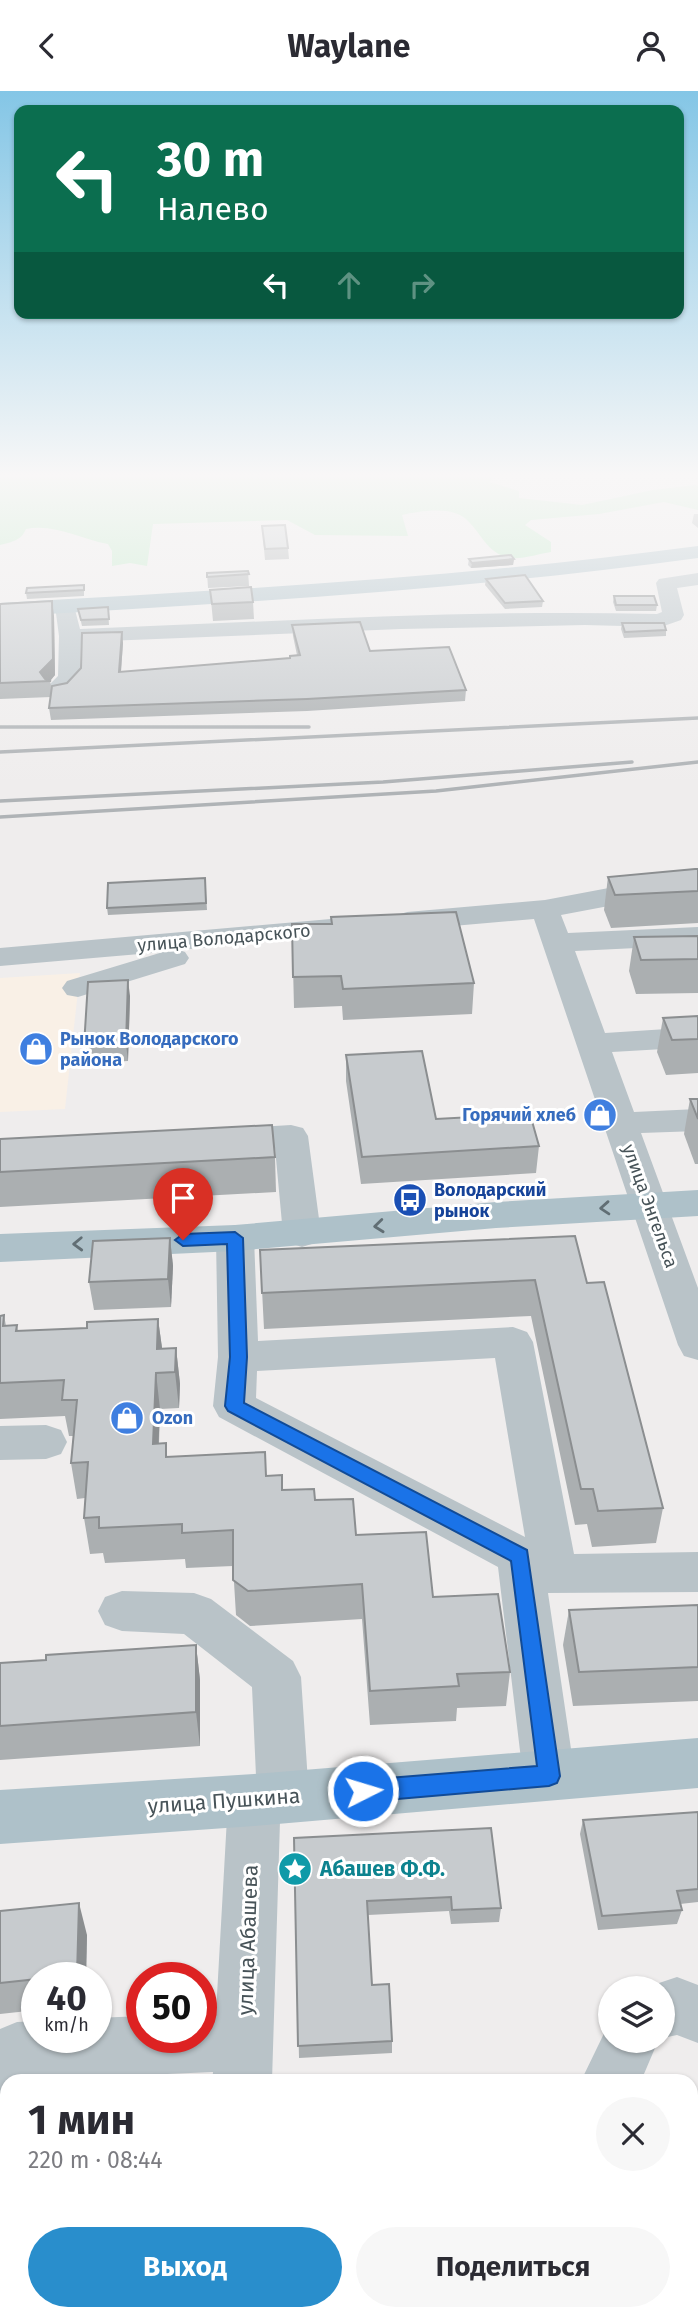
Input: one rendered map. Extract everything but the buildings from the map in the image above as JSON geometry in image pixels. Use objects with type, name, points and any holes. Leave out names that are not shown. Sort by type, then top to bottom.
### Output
[{"type":"main road","points":[[0,610],[333,591],[442,581]]},
{"type":"main road","points":[[0,1248],[302,1234],[496,1215],[698,1203]]},
{"type":"main road","name":"улица Пушкина","points":[[0,1817],[269,1799],[698,1763]]},
{"type":"street","points":[[70,636],[401,623],[585,619],[661,621],[673,615],[666,583],[682,581]]},
{"type":"street","points":[[57,689],[69,678],[70,636],[66,606]]},
{"type":"street","name":"улица Володарского","points":[[0,957],[235,939],[545,909],[614,896],[698,889]]},
{"type":"street","name":"улица Энгельса","points":[[545,909],[619,1123],[652,1205],[698,1345]]},
{"type":"street","points":[[556,943],[698,936]]},
{"type":"street","points":[[78,988],[235,939]]},
{"type":"street","points":[[591,1044],[698,1037]]},
{"type":"street","points":[[619,1123],[698,1120]]},
{"type":"street","points":[[194,1142],[291,1136],[302,1234]]},
{"type":"street","points":[[235,1238],[239,1357],[234,1406],[520,1556],[538,1575],[698,1572]]},
{"type":"street","points":[[239,1357],[513,1342],[538,1575],[549,1776]]},
{"type":"street","points":[[0,1443],[46,1442]]},
{"type":"street","points":[[122,1611],[194,1614],[276,1677],[269,1799]]},
{"type":"street","name":"улица Абашева","points":[[243,2061],[269,1799]]},
{"type":"street","points":[[675,2006],[698,2014]]},
{"type":"street","points":[[14,2074],[17,2051],[243,2061]]},
{"type":"street","points":[[614,2074],[624,2053]]},
{"type":"shaded area","name":"Рынок Володарского района","points":[[80,973],[65,1109],[0,1112],[0,978]]},
{"type":"railway","points":[[0,752],[698,718]]},
{"type":"railway","points":[[0,727],[309,727]]},
{"type":"railway","points":[[0,801],[383,782],[632,762]]},
{"type":"railway","points":[[0,817],[436,791],[698,762]]},
{"type":"place","name":"Рынок Володарского района","points":[[36,1049]]},
{"type":"place","name":"Горячий хлеб","points":[[600,1115]]},
{"type":"place","name":"Володарский рынок","points":[[410,1200]]},
{"type":"place","name":"Ozon","points":[[127,1418]]},
{"type":"place","name":"Абашев Ф.Ф.","points":[[295,1869]]},
{"type":"route","points":[[183,1240],[235,1238],[239,1357],[234,1406],[520,1556],[549,1776],[363,1791]]}]
